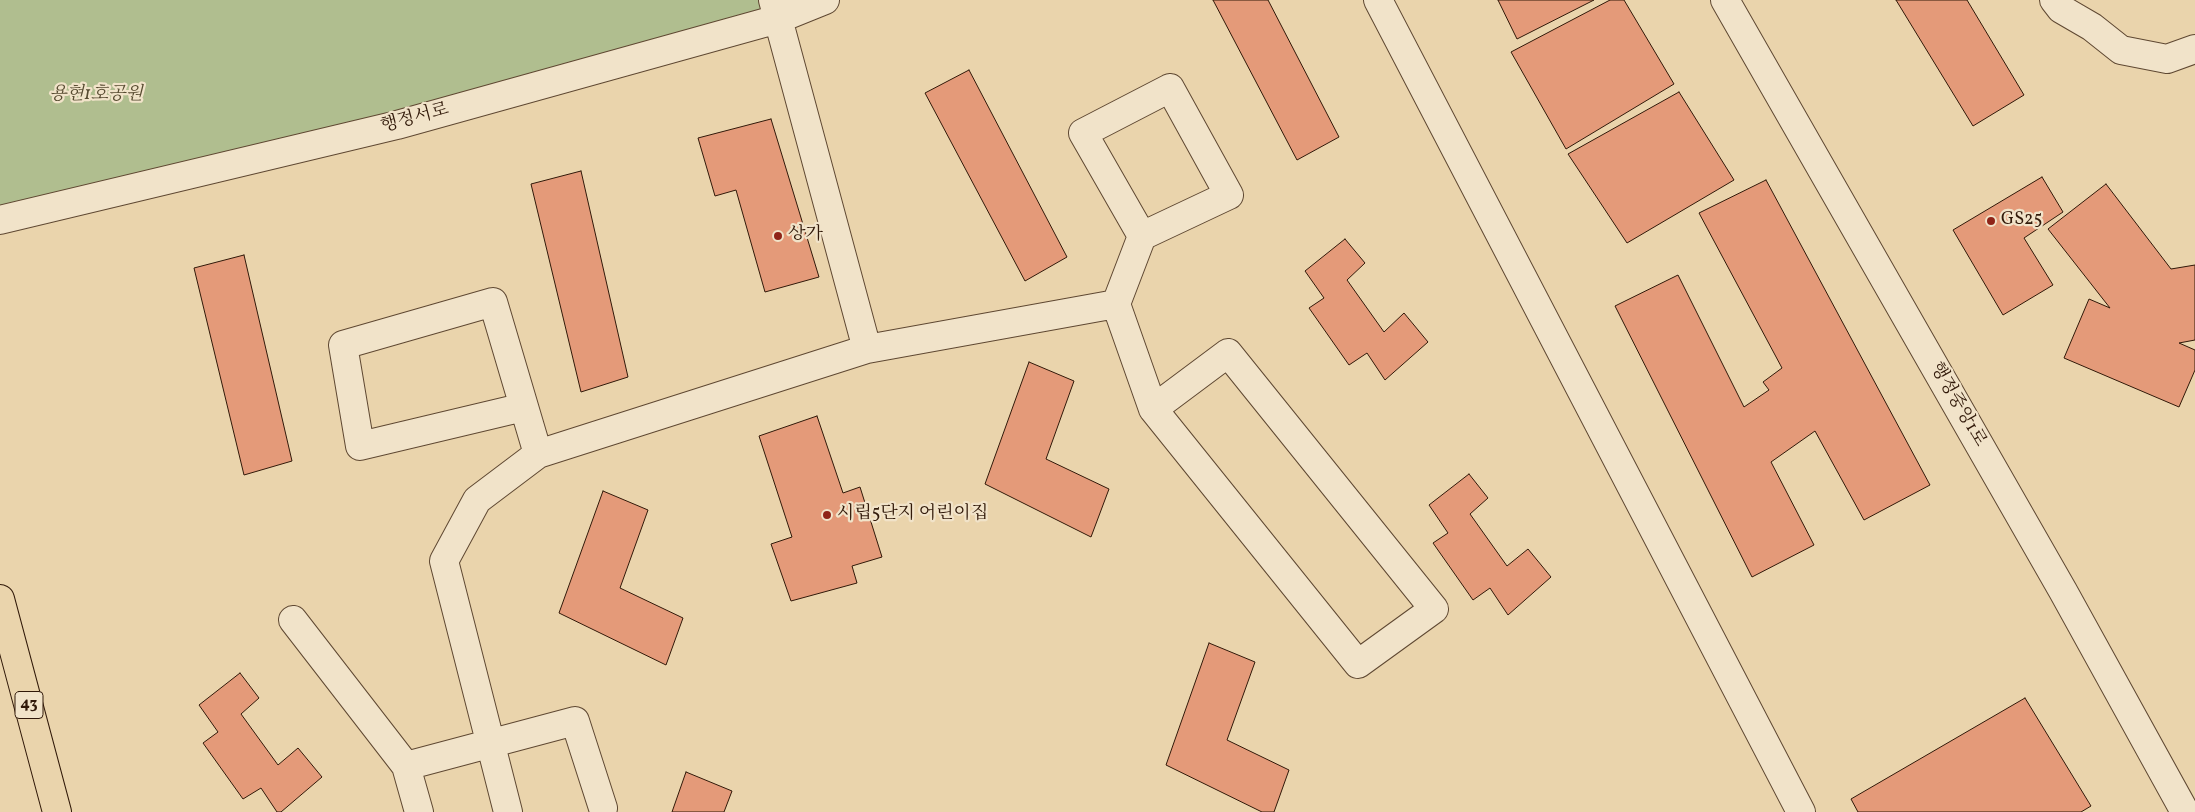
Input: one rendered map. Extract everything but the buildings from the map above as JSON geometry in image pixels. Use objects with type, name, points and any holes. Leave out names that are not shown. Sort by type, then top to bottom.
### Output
[{"type":"main road","name":"43","points":[[0,599],[57,812]]},
{"type":"street","name":"행정서로","points":[[0,220],[397,125],[775,10],[825,0]]},
{"type":"street","points":[[1378,0],[1800,812]]},
{"type":"street","name":"행정중앙1로","points":[[1725,0],[2063,591],[2185,812]]},
{"type":"street","points":[[2054,0],[2061,9],[2092,27],[2122,50],[2167,59],[2195,49]]},
{"type":"street","points":[[775,10],[868,349]]},
{"type":"street","points":[[1142,236],[1083,133],[1170,88],[1229,195],[1142,236],[1116,304],[1153,409],[1358,664],[1434,609],[1228,353],[1153,409]]},
{"type":"street","points":[[524,407],[360,446],[343,345],[493,302],[538,454]]},
{"type":"street","points":[[508,812],[444,561],[477,500],[538,454],[868,349],[1116,304]]},
{"type":"street","points":[[293,620],[406,766],[419,812]]},
{"type":"street","points":[[406,766],[575,721],[603,808]]},
{"type":"green space","name":"용현1호공원","points":[[0,0],[773,0],[778,19],[0,219]]},
{"type":"place","name":"GS25","points":[[1991,221]]},
{"type":"place","name":"상가","points":[[778,236]]},
{"type":"place","name":"시립5단지 어린이집","points":[[827,515]]}]
